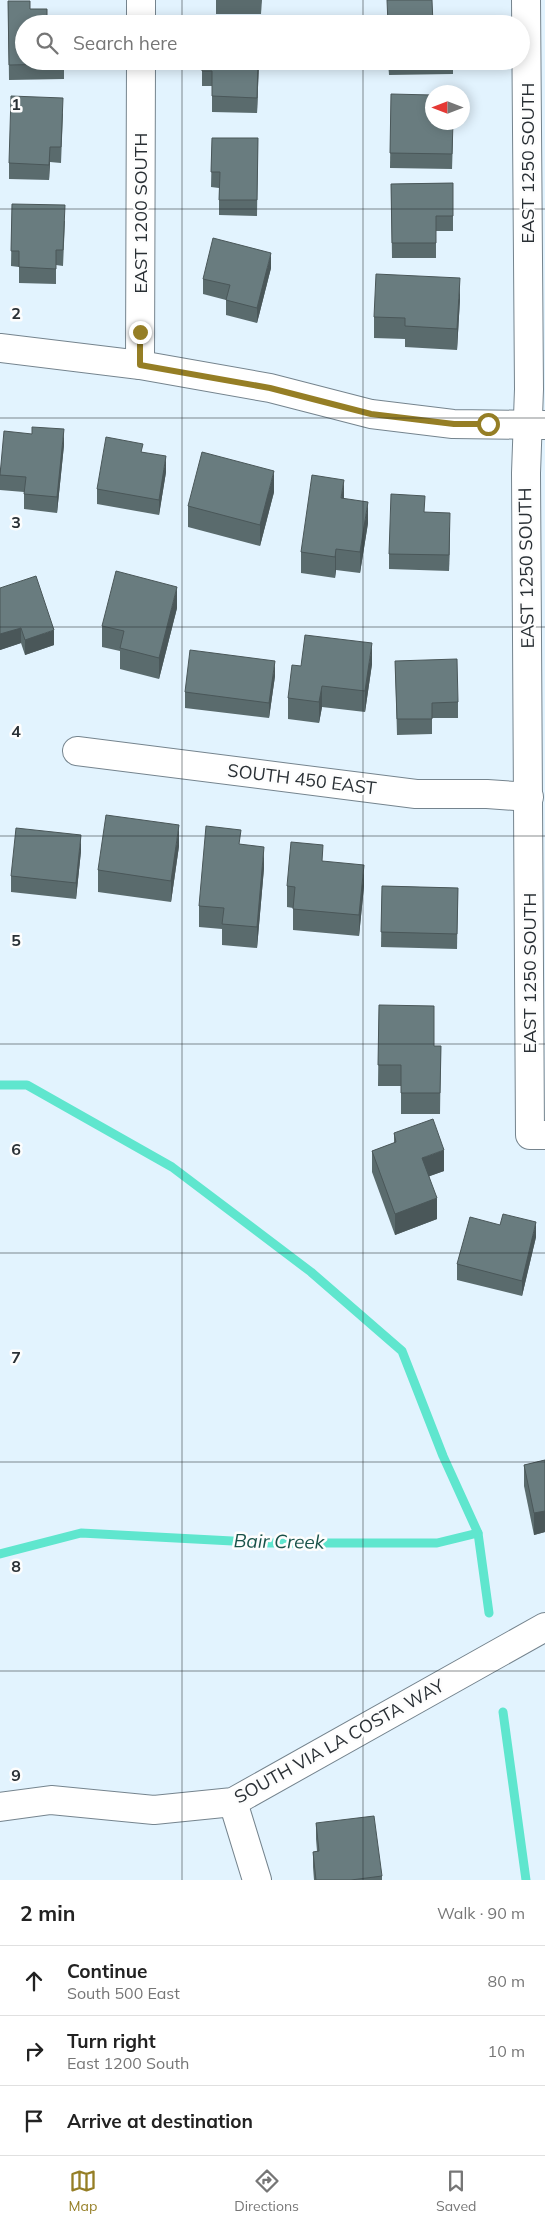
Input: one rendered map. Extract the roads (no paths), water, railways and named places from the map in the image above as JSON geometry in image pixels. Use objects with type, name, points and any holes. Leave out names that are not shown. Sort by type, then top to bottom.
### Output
[{"type":"street","points":[[141,0],[141,15]]},
{"type":"street","name":"EAST 1250 SOUTH","points":[[526,0],[526,15]]},
{"type":"street","name":"EAST 1200 SOUTH","points":[[140,365],[141,70]]},
{"type":"street","name":"EAST 1250 SOUTH","points":[[528,70],[536,425],[526,472],[528,797],[537,1135]]},
{"type":"street","points":[[0,348],[140,365],[270,388],[371,414],[454,424],[536,425]]},
{"type":"street","name":"SOUTH 450 EAST","points":[[77,750],[416,794],[487,794],[528,797]]},
{"type":"street","name":"SOUTH VIA LA COSTA WAY","points":[[0,1807],[51,1800],[154,1810],[233,1802],[545,1627]]},
{"type":"street","points":[[233,1802],[257,1880]]},
{"type":"waterway","points":[[0,1085],[27,1085],[172,1167],[311,1272],[402,1351],[443,1456],[478,1533]]},
{"type":"waterway","name":"Bair Creek","points":[[0,1554],[81,1533],[270,1543],[437,1543],[478,1533],[489,1613]]},
{"type":"waterway","name":"Bair Creek","points":[[503,1712],[526,1880]]}]
